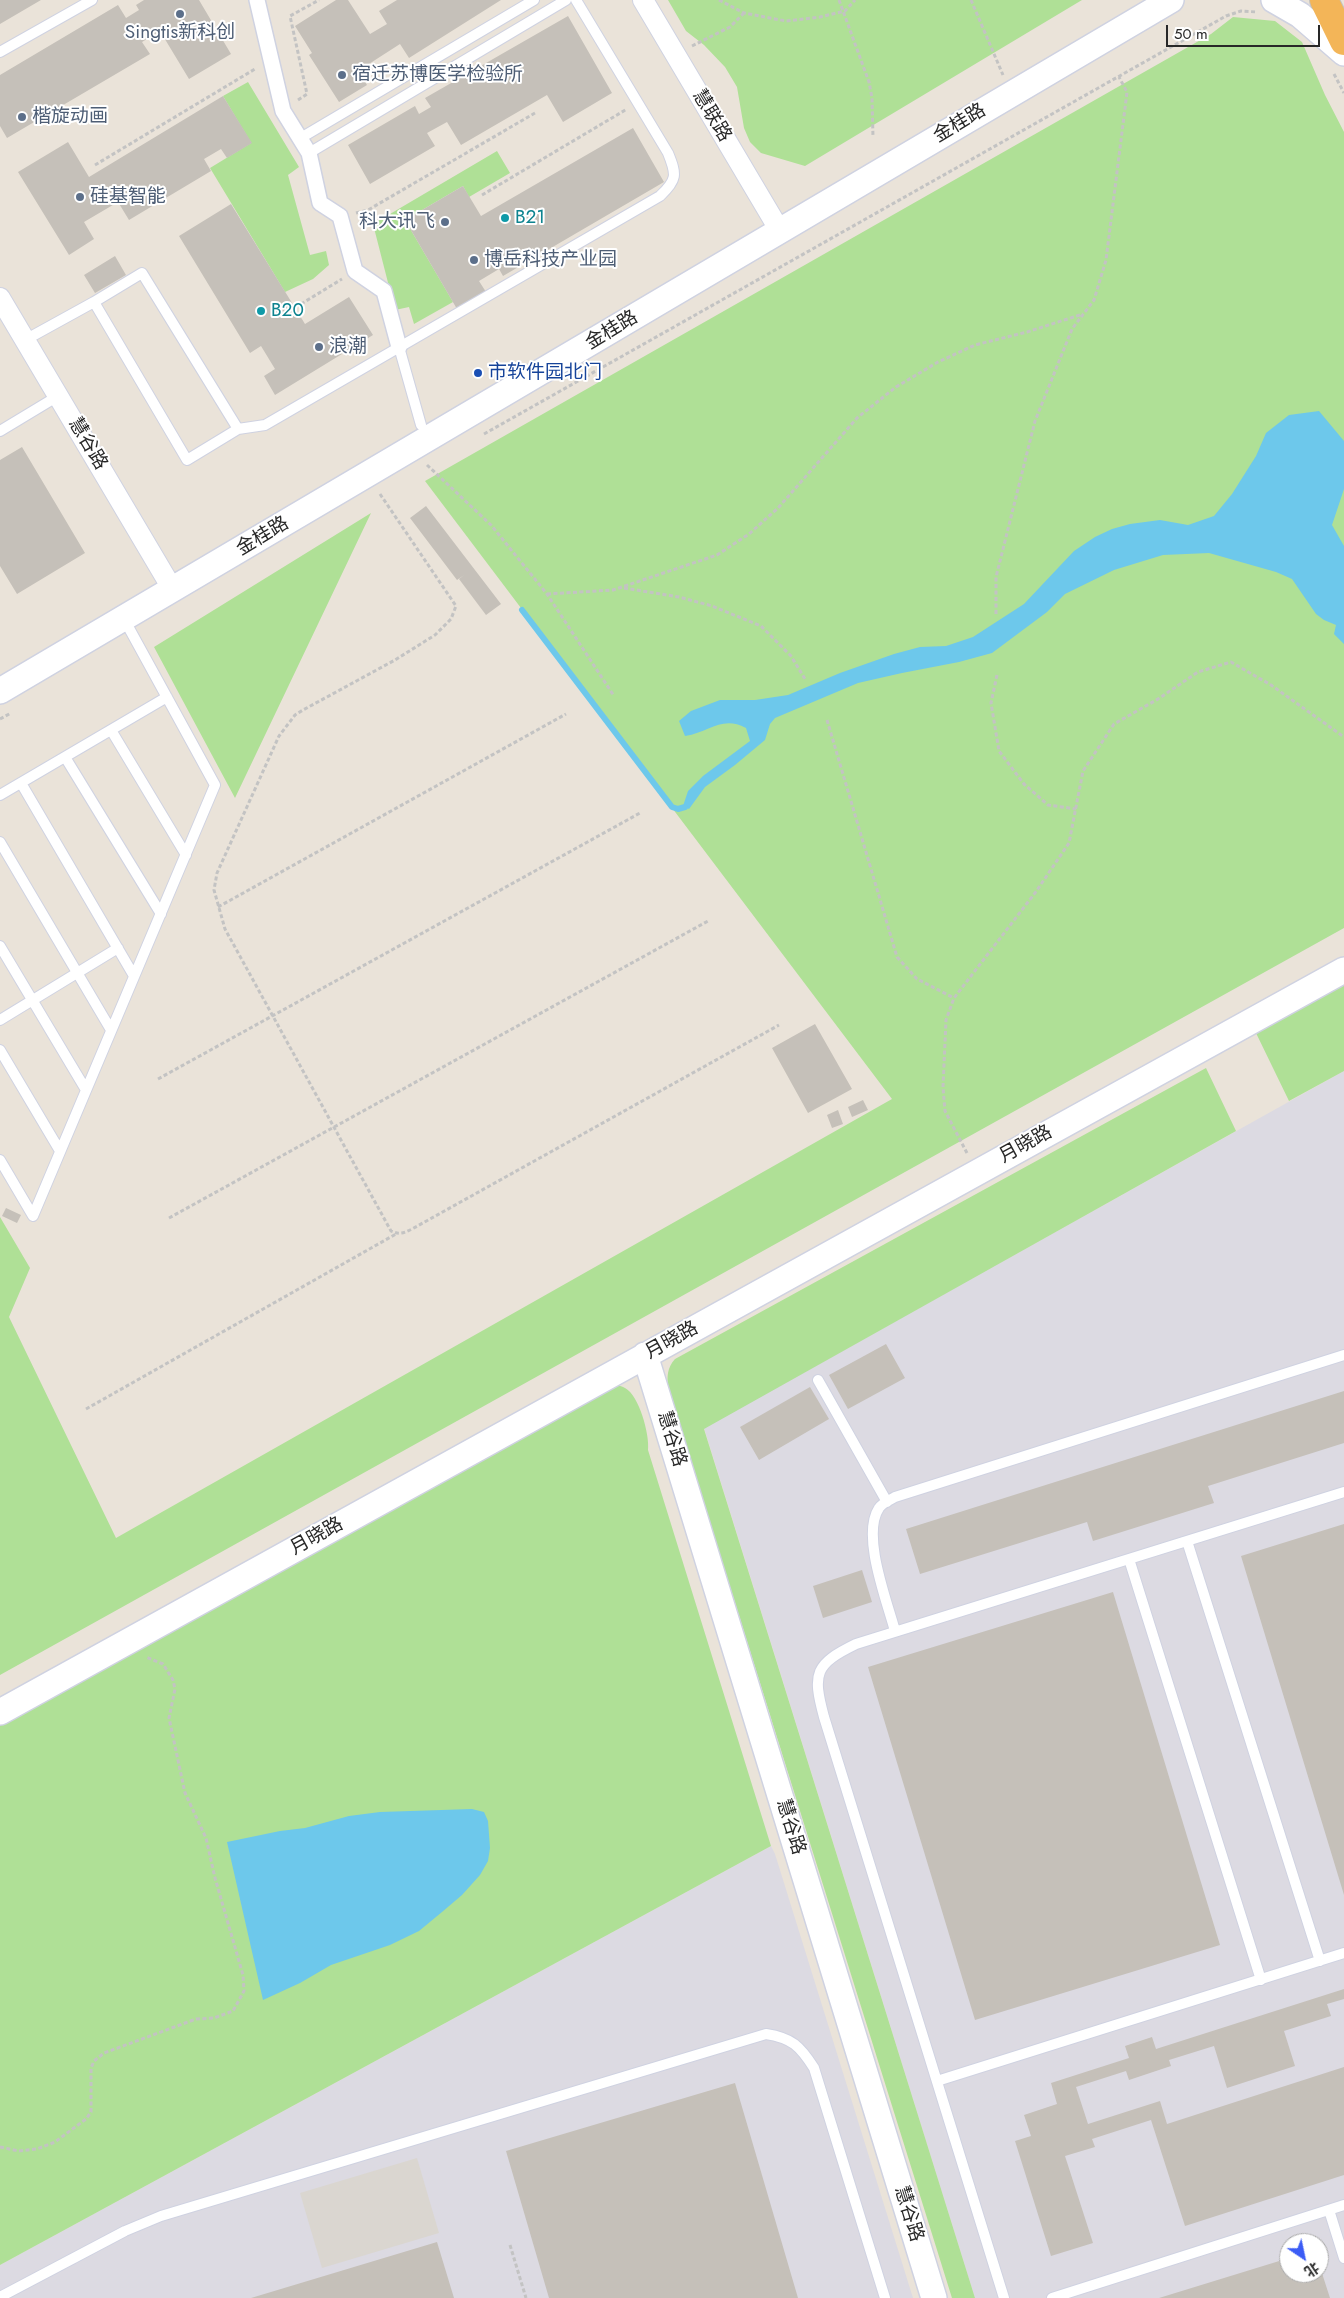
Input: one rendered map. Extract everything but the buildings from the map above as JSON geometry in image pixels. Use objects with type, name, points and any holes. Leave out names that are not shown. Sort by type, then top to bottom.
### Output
[{"type":"highway","points":[[1324,0],[1344,41]]},
{"type":"street","points":[[257,0],[284,111],[308,153],[320,203],[340,216],[355,271],[384,291],[399,347]]},
{"type":"street","name":"慧联路","points":[[643,0],[776,224]]},
{"type":"street","name":"金桂路","points":[[0,673],[169,583],[419,462],[776,224],[1005,80],[1139,0]]},
{"type":"street","name":"金桂路","points":[[0,691],[124,620],[169,583],[421,425],[1174,1]]},
{"type":"street","points":[[1268,6],[1300,15],[1337,60]]},
{"type":"street","name":"慧谷路","points":[[0,298],[169,583]]},
{"type":"street","name":"月晓路","points":[[0,1712],[1344,970]]},
{"type":"street","name":"慧谷路","points":[[645,1355],[934,2298]]},
{"type":"lane","points":[[0,52],[92,0]]},
{"type":"lane","points":[[299,139],[534,0]]},
{"type":"lane","points":[[308,153],[566,0]]},
{"type":"lane","points":[[94,302],[187,460],[238,429],[265,425],[660,196],[673,184],[675,170],[668,153],[576,0]]},
{"type":"lane","points":[[25,340],[142,273],[238,429]]},
{"type":"lane","points":[[399,347],[421,425]]},
{"type":"lane","points":[[0,431],[58,396]]},
{"type":"lane","points":[[0,1160],[33,1216],[215,785],[124,620]]},
{"type":"lane","points":[[0,795],[167,698]]},
{"type":"lane","points":[[112,730],[186,855]]},
{"type":"lane","points":[[64,757],[161,914]]},
{"type":"lane","points":[[21,783],[134,976]]},
{"type":"lane","points":[[0,842],[112,1030]]},
{"type":"lane","points":[[0,946],[86,1090]]},
{"type":"lane","points":[[0,1020],[118,948]]},
{"type":"lane","points":[[0,1050],[60,1151]]},
{"type":"lane","points":[[896,1631],[874,1546],[872,1524],[880,1506],[895,1497],[1344,1355]]},
{"type":"lane","points":[[818,1380],[887,1502]]},
{"type":"lane","points":[[1004,2298],[818,1694],[819,1673],[831,1656],[856,1644],[1344,1492]]},
{"type":"lane","points":[[1187,1541],[1320,1961]]},
{"type":"lane","points":[[1129,1559],[1260,1980]]},
{"type":"lane","points":[[937,2081],[1344,1953]]},
{"type":"lane","points":[[0,2297],[125,2231],[161,2216],[766,2034],[785,2037],[804,2051],[814,2068],[885,2298]]},
{"type":"lane","points":[[1052,2298],[1344,2205]]},
{"type":"lane","points":[[1329,2210],[1344,2258]]},
{"type":"path","points":[[284,111],[307,94],[290,16],[319,0]]},
{"type":"path","points":[[719,0],[744,13],[786,21],[820,17],[845,11],[855,0]]},
{"type":"path","points":[[840,0],[869,82],[872,98],[873,137]]},
{"type":"path","points":[[971,0],[1005,80]]},
{"type":"path","points":[[479,437],[1226,16],[1268,6]]},
{"type":"path","points":[[674,53],[730,27],[744,13]]},
{"type":"path","points":[[95,165],[271,59]]},
{"type":"path","points":[[1337,60],[1344,93]]},
{"type":"path","points":[[996,614],[996,578],[1035,421],[1072,329],[1094,300],[1106,260],[1127,92],[1119,77]]},
{"type":"path","points":[[482,195],[638,103]]},
{"type":"path","points":[[340,216],[368,210],[534,113]]},
{"type":"path","points":[[301,304],[355,271]]},
{"type":"path","points":[[547,594],[623,588],[717,555],[749,534],[778,508],[857,418],[896,388],[929,367],[975,345],[1027,332],[1083,314]]},
{"type":"path","points":[[419,462],[436,461]]},
{"type":"path","points":[[419,462],[491,525],[547,594],[614,696]]},
{"type":"path","points":[[372,499],[388,489]]},
{"type":"path","points":[[380,494],[456,606],[451,619],[435,634],[395,660],[303,710],[287,724],[279,736],[217,873],[214,890],[225,929],[386,1223],[391,1231],[397,1234]]},
{"type":"path","points":[[623,588],[678,597],[704,604],[761,626],[792,656],[805,678]]},
{"type":"path","points":[[978,1172],[945,1111],[943,1086],[946,1020],[954,998],[1035,892],[1069,843],[1083,771],[1114,724],[1158,699],[1198,672],[1231,662],[1271,685],[1344,738]]},
{"type":"path","points":[[997,676],[991,703],[999,751],[1024,784],[1048,805],[1076,809]]},
{"type":"path","points":[[0,719],[17,709]]},
{"type":"path","points":[[218,907],[566,714]]},
{"type":"path","points":[[827,720],[897,957],[917,979],[954,998]]},
{"type":"path","points":[[158,1079],[640,813]]},
{"type":"path","points":[[169,1218],[708,921]]},
{"type":"path","points":[[86,1409],[397,1234],[412,1229],[779,1025]]},
{"type":"path","points":[[0,2147],[19,2151],[37,2149],[55,2142],[86,2119],[91,2112],[93,2083],[91,2068],[94,2061],[104,2053],[196,2019],[226,2015],[234,2011],[244,1991],[243,1975],[215,1878],[206,1838],[185,1793],[177,1759],[168,1718],[174,1689],[173,1680],[163,1664],[120,1646]]},
{"type":"path","points":[[510,2245],[526,2298]]},
{"type":"shaded area","points":[[1344,1071],[1344,2298],[975,2298],[704,1428]]},
{"type":"shaded area","points":[[771,1846],[913,2298],[0,2298],[0,2265]]},
{"type":"shaded area","points":[[417,2158],[439,2233],[322,2268],[300,2193]]},
{"type":"green space","points":[[668,0],[1082,0],[805,166],[761,153],[750,142],[744,128],[737,87],[725,67],[704,45],[686,31]]},
{"type":"green space","points":[[1233,17],[1275,21],[1302,42],[1325,95],[1344,132],[1344,928],[0,1675],[0,1217],[30,1268],[9,1317],[116,1538],[892,1099],[425,481],[1211,34]]},
{"type":"green space","points":[[248,82],[299,167],[288,175],[310,255],[326,251],[329,265],[313,279],[285,292],[210,168],[251,143],[223,96]]},
{"type":"green space","points":[[497,151],[510,173],[469,197],[463,186],[405,220],[453,302],[414,324],[409,307],[395,310],[373,224]]},
{"type":"green space","points":[[371,513],[235,798],[154,647]]},
{"type":"green space","points":[[1344,984],[1344,1071],[1289,1101],[1256,1033]]},
{"type":"green space","points":[[1206,1068],[1236,1131],[704,1429],[975,2298],[952,2298],[668,1388],[668,1372],[675,1359]]},
{"type":"green space","points":[[609,1383],[623,1387],[630,1392],[639,1407],[647,1435],[648,1450],[771,1846],[0,2265],[0,1721]]},
{"type":"water","points":[[1319,411],[1344,441],[1344,489],[1332,525],[1344,546],[1344,644],[1334,634],[1336,625],[1316,614],[1292,579],[1276,572],[1209,553],[1163,555],[1114,570],[1065,594],[1047,612],[992,653],[959,662],[858,683],[775,718],[770,724],[765,740],[705,787],[689,809],[683,806],[688,791],[703,776],[750,741],[746,728],[730,723],[685,736],[679,721],[691,711],[720,700],[755,700],[788,695],[840,673],[894,654],[920,647],[946,646],[973,637],[1024,604],[1074,551],[1095,537],[1112,529],[1130,524],[1160,520],[1188,525],[1214,516],[1232,494],[1256,456],[1266,433],[1289,415]]},
{"type":"water","points":[[472,1809],[484,1812],[488,1821],[490,1848],[488,1861],[480,1875],[462,1895],[419,1931],[390,1945],[331,1965],[300,1983],[263,2000],[227,1842],[305,1828],[349,1816],[380,1812]]},
{"type":"waterway","points":[[522,610],[672,807],[678,809],[685,807]]},
{"type":"place","name":"Singtis新科创","points":[[180,14]]},
{"type":"place","name":"宿迁苏博医学检验所","points":[[342,75]]},
{"type":"place","name":"楷旋动画","points":[[22,117]]},
{"type":"place","name":"硅基智能","points":[[80,197]]},
{"type":"place","name":"B21","points":[[505,218]]},
{"type":"place","name":"科大讯飞","points":[[445,222]]},
{"type":"place","name":"博岳科技产业园","points":[[474,260]]},
{"type":"place","name":"B20","points":[[261,311]]},
{"type":"place","name":"浪潮","points":[[319,347]]},
{"type":"place","name":"市软件园北门","points":[[478,373]]}]
